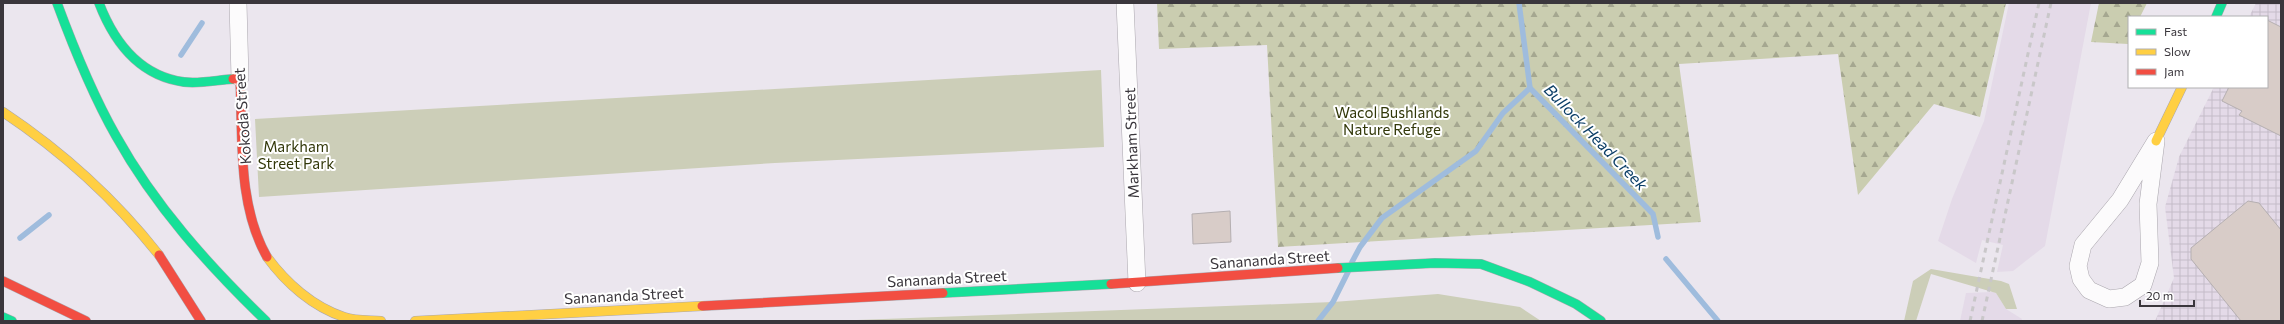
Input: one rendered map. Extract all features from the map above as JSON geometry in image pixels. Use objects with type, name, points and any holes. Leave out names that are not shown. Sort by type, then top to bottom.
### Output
[{"type":"main road","points":[[57,3],[81,70],[97,104],[142,181],[174,226],[208,265],[266,321]]},
{"type":"main road","points":[[99,3],[113,34],[133,58],[148,70],[170,79],[238,89]]},
{"type":"main road","points":[[2216,16],[2222,3]]},
{"type":"main road","points":[[2156,141],[2182,88]]},
{"type":"main road","name":"Kokoda Street","points":[[238,89],[248,192],[254,230],[271,262],[286,280],[308,300],[345,317],[381,321]]},
{"type":"main road","points":[[3,112],[60,152],[117,205],[169,268],[201,321]]},
{"type":"main road","name":"Sanananda Street","points":[[415,321],[1137,283],[1368,266],[1435,263],[1481,264],[1530,282],[1576,304],[1602,321]]},
{"type":"main road","points":[[3,280],[86,321]]},
{"type":"main road","points":[[3,317],[12,321]]},
{"type":"street","name":"Kokoda Street","points":[[238,3],[238,89]]},
{"type":"street","name":"Markham Street","points":[[1125,3],[1137,283]]},
{"type":"street","points":[[2156,141],[2148,204],[2150,264],[2143,285],[2125,297],[2109,299],[2089,290],[2081,279],[2078,266],[2083,245],[2120,200],[2156,141]]},
{"type":"shaded area","points":[[2009,3],[2091,3],[2045,246],[2013,271],[1997,272],[2003,245],[1982,240],[1976,263],[1938,241],[1952,199],[1984,121]]},
{"type":"shaded area","points":[[2256,3],[2281,3],[2281,321],[2155,321],[2174,278],[2165,207],[2179,157],[2214,88],[2268,88],[2268,16],[2250,16]]},
{"type":"shaded area","points":[[1966,293],[1996,293],[2006,309],[2022,319],[2021,321],[1960,321]]},
{"type":"green space","name":"Wacol Bushlands Nature Refuge","points":[[1157,3],[2006,3],[1980,117],[1934,104],[1858,195],[1838,54],[1679,64],[1701,222],[1278,247],[1267,45],[1159,49]]},
{"type":"green space","points":[[2099,3],[2147,3],[2140,16],[2128,16],[2128,44],[2091,42]]},
{"type":"green space","name":"Markham Street Park","points":[[1101,70],[1104,147],[775,163],[259,197],[255,119]]},
{"type":"green space","points":[[1931,269],[2001,281],[2009,284],[2017,309],[2006,309],[1996,293],[1931,274],[1916,321],[1904,321],[1913,281]]},
{"type":"green space","points":[[1438,294],[1520,307],[1541,321],[830,321],[1333,302]]},
{"type":"building","points":[[2268,20],[2281,27],[2281,136],[2239,115],[2242,111],[2222,101],[2228,88],[2268,88]]},
{"type":"building","points":[[2248,201],[2259,203],[2281,230],[2281,321],[2241,321],[2191,259],[2191,248]]},
{"type":"building","points":[[1230,211],[1231,242],[1193,244],[1192,214]]},
{"type":"waterway","name":"Bullock Head Creek","points":[[1519,3],[1530,88],[1653,214],[1658,237]]},
{"type":"waterway","points":[[181,55],[202,23]]},
{"type":"waterway","points":[[1352,262],[1360,247],[1382,218],[1476,151],[1503,113],[1530,88]]},
{"type":"waterway","points":[[20,238],[49,215]]},
{"type":"waterway","name":"Bullock Head Creek","points":[[1666,259],[1718,321]]},
{"type":"waterway","points":[[1318,321],[1333,302],[1348,272]]},
{"type":"railway","points":[[1970,321],[2039,3]]},
{"type":"railway","points":[[1982,321],[2051,3]]},
{"type":"traffic: fast","points":[[57,3],[91,88],[131,162],[165,211],[184,234],[203,256],[266,321]]},
{"type":"traffic: fast","points":[[99,3],[112,31],[121,44],[142,65],[154,73],[184,82],[233,79]]},
{"type":"traffic: fast","points":[[2216,16],[2222,3]]},
{"type":"traffic: fast","points":[[1338,268],[1435,263],[1481,264],[1530,282],[1576,304],[1601,321]]},
{"type":"traffic: fast","points":[[943,293],[1111,284]]},
{"type":"traffic: fast","points":[[3,317],[12,321]]},
{"type":"traffic: slow","points":[[2156,141],[2182,88]]},
{"type":"traffic: slow","points":[[3,112],[46,143],[87,177],[124,214],[159,255]]},
{"type":"traffic: slow","points":[[267,257],[274,267],[292,285],[322,307],[344,317],[358,320],[381,321]]},
{"type":"traffic: slow","points":[[415,321],[702,306]]},
{"type":"traffic: jam","points":[[233,79],[240,78],[243,170],[246,193],[257,237],[267,257]]},
{"type":"traffic: jam","points":[[159,255],[201,321]]},
{"type":"traffic: jam","points":[[1111,284],[1338,268]]},
{"type":"traffic: jam","points":[[3,281],[86,321]]},
{"type":"traffic: jam","points":[[702,306],[943,293]]}]
